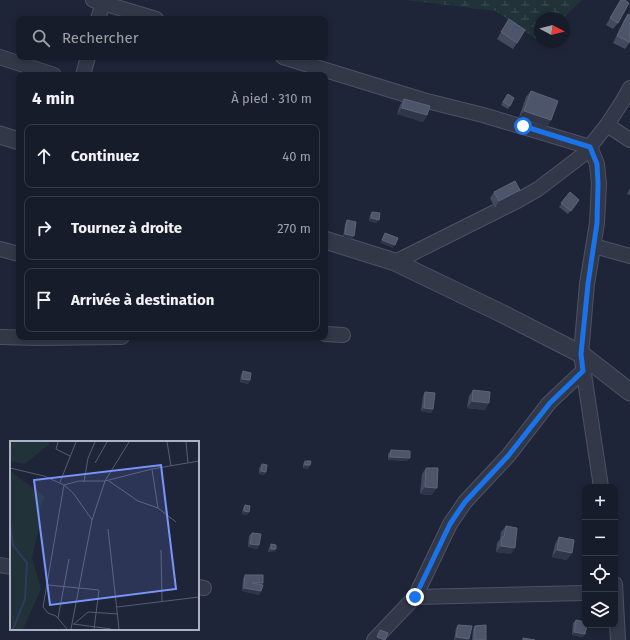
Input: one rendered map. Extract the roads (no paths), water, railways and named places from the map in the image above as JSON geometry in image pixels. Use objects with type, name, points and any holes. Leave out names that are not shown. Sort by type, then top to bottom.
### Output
[{"type":"street","points":[[98,16],[98,2],[146,16]]},
{"type":"street","points":[[0,57],[45,72]]},
{"type":"street","points":[[84,72],[87,60]]},
{"type":"street","points":[[293,60],[423,100],[483,115],[590,147]]},
{"type":"street","points":[[395,262],[538,189],[584,154],[607,125],[630,88]]},
{"type":"street","points":[[607,125],[630,140]]},
{"type":"street","points":[[0,135],[16,140]]},
{"type":"street","points":[[590,147],[597,164],[597,223],[588,284],[581,354],[600,484]]},
{"type":"street","points":[[328,241],[395,262],[428,277],[581,354],[630,392]]},
{"type":"street","points":[[594,246],[630,256]]},
{"type":"street","points":[[0,249],[16,253]]},
{"type":"street","points":[[328,334],[343,335]]},
{"type":"street","points":[[0,337],[16,337]]},
{"type":"street","points":[[374,640],[415,597],[450,524],[461,507],[508,456],[550,403],[583,371]]},
{"type":"street","points":[[0,565],[10,567]]},
{"type":"street","points":[[615,592],[618,640]]},
{"type":"street","points":[[415,597],[582,593]]}]
